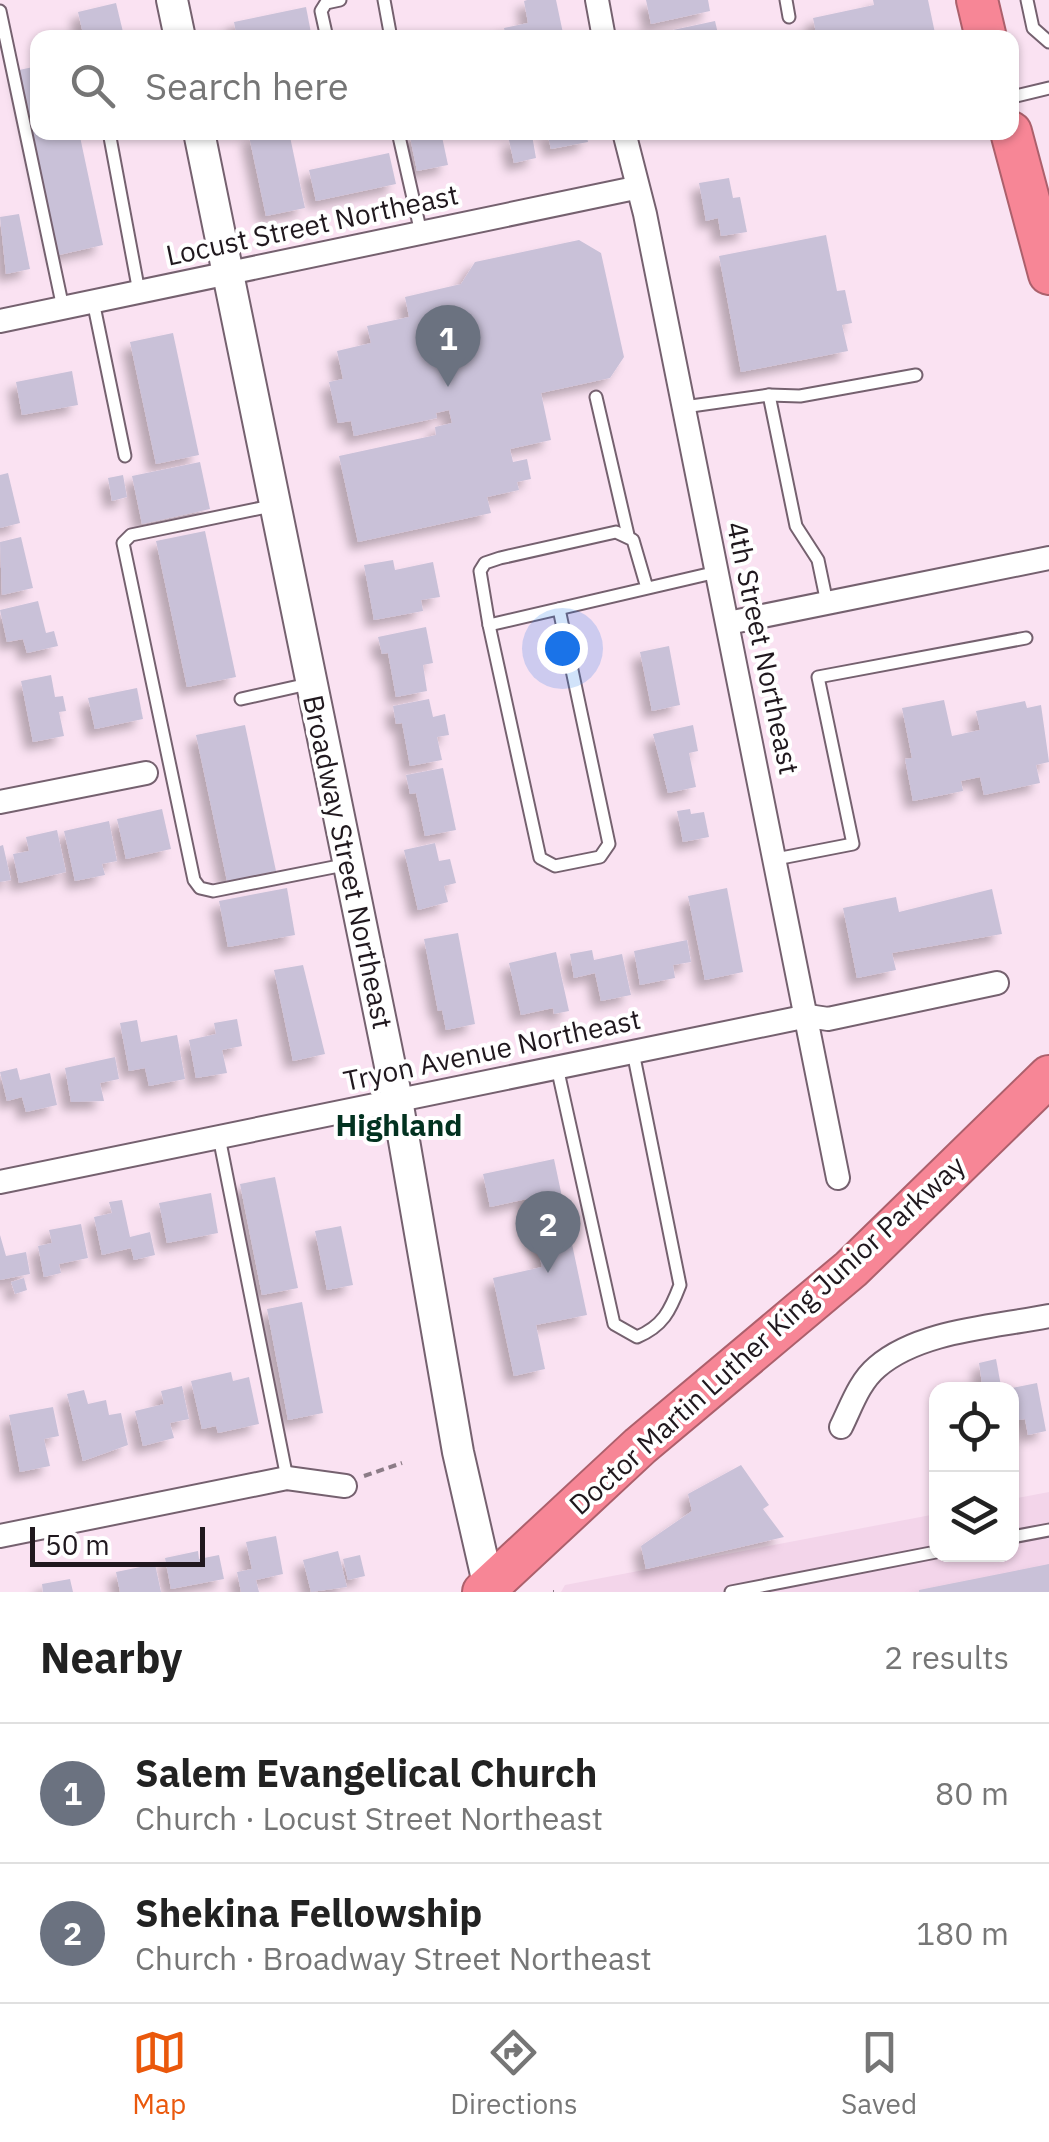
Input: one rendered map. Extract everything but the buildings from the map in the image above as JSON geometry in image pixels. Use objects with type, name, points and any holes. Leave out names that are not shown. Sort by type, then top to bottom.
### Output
[{"type":"highway","points":[[976,0],[984,30]]},
{"type":"highway","points":[[1014,140],[1049,274]]},
{"type":"highway","name":"Doctor Martin Luther King Junior Parkway","points":[[487,1590],[640,1446],[851,1269],[1049,1076]]},
{"type":"main road","points":[[172,0],[178,30]]},
{"type":"main road","name":"Broadway Street Northeast","points":[[201,140],[397,1100],[455,1435],[487,1590]]},
{"type":"street","points":[[596,0],[602,30]]},
{"type":"street","name":"4th Street Northeast","points":[[626,140],[684,407],[838,1178]]},
{"type":"street","name":"Locust Street Northeast","points":[[0,320],[635,188]]},
{"type":"street","points":[[728,623],[1049,558]]},
{"type":"street","points":[[0,802],[146,773]]},
{"type":"street","name":"Tryon Avenue Northeast","points":[[0,1182],[808,1016],[828,1019],[997,983]]},
{"type":"street","points":[[841,1427],[874,1368],[894,1355],[917,1345],[1049,1316]]},
{"type":"street","points":[[0,1536],[287,1478],[345,1486]]},
{"type":"lane","points":[[325,30],[321,11],[326,3],[340,0]]},
{"type":"lane","points":[[384,0],[390,30]]},
{"type":"lane","points":[[786,0],[790,16]]},
{"type":"lane","points":[[1027,0],[1033,28],[1049,42]]},
{"type":"lane","points":[[0,10],[63,308]]},
{"type":"lane","points":[[1019,95],[1049,88]]},
{"type":"lane","points":[[110,140],[138,292]]},
{"type":"lane","points":[[400,140],[421,233]]},
{"type":"lane","points":[[93,301],[125,456]]},
{"type":"lane","points":[[684,407],[768,395],[800,396],[916,375]]},
{"type":"lane","points":[[768,395],[796,526],[818,560],[826,604]]},
{"type":"lane","points":[[596,397],[628,534],[647,588]]},
{"type":"lane","points":[[275,505],[130,535],[122,543],[194,880],[200,888],[214,891],[349,864]]},
{"type":"lane","points":[[559,609],[609,844],[600,858],[555,866],[540,858],[480,571],[485,562],[616,532],[628,534]]},
{"type":"lane","points":[[489,625],[717,572]]},
{"type":"lane","points":[[776,859],[853,844],[818,677],[1026,638]]},
{"type":"lane","points":[[241,699],[312,683]]},
{"type":"lane","points":[[558,1068],[614,1324],[637,1337],[655,1329],[668,1314],[680,1285],[633,1052]]},
{"type":"lane","points":[[219,1137],[287,1478]]},
{"type":"lane","points":[[1019,1536],[1049,1530]]},
{"type":"lane","points":[[731,1592],[929,1553]]},
{"type":"path","points":[[345,1486],[402,1463]]},
{"type":"shaded area","points":[[1049,1492],[1049,1592],[561,1592],[565,1585],[929,1515],[929,1562],[1019,1562],[1019,1498]]},
{"type":"place","name":"Salem Evangelical Church","points":[[448,387]]},
{"type":"place","name":"Shekina Fellowship","points":[[548,1273]]},
{"type":"district","name":"Highland","points":[[399,1126]]}]
